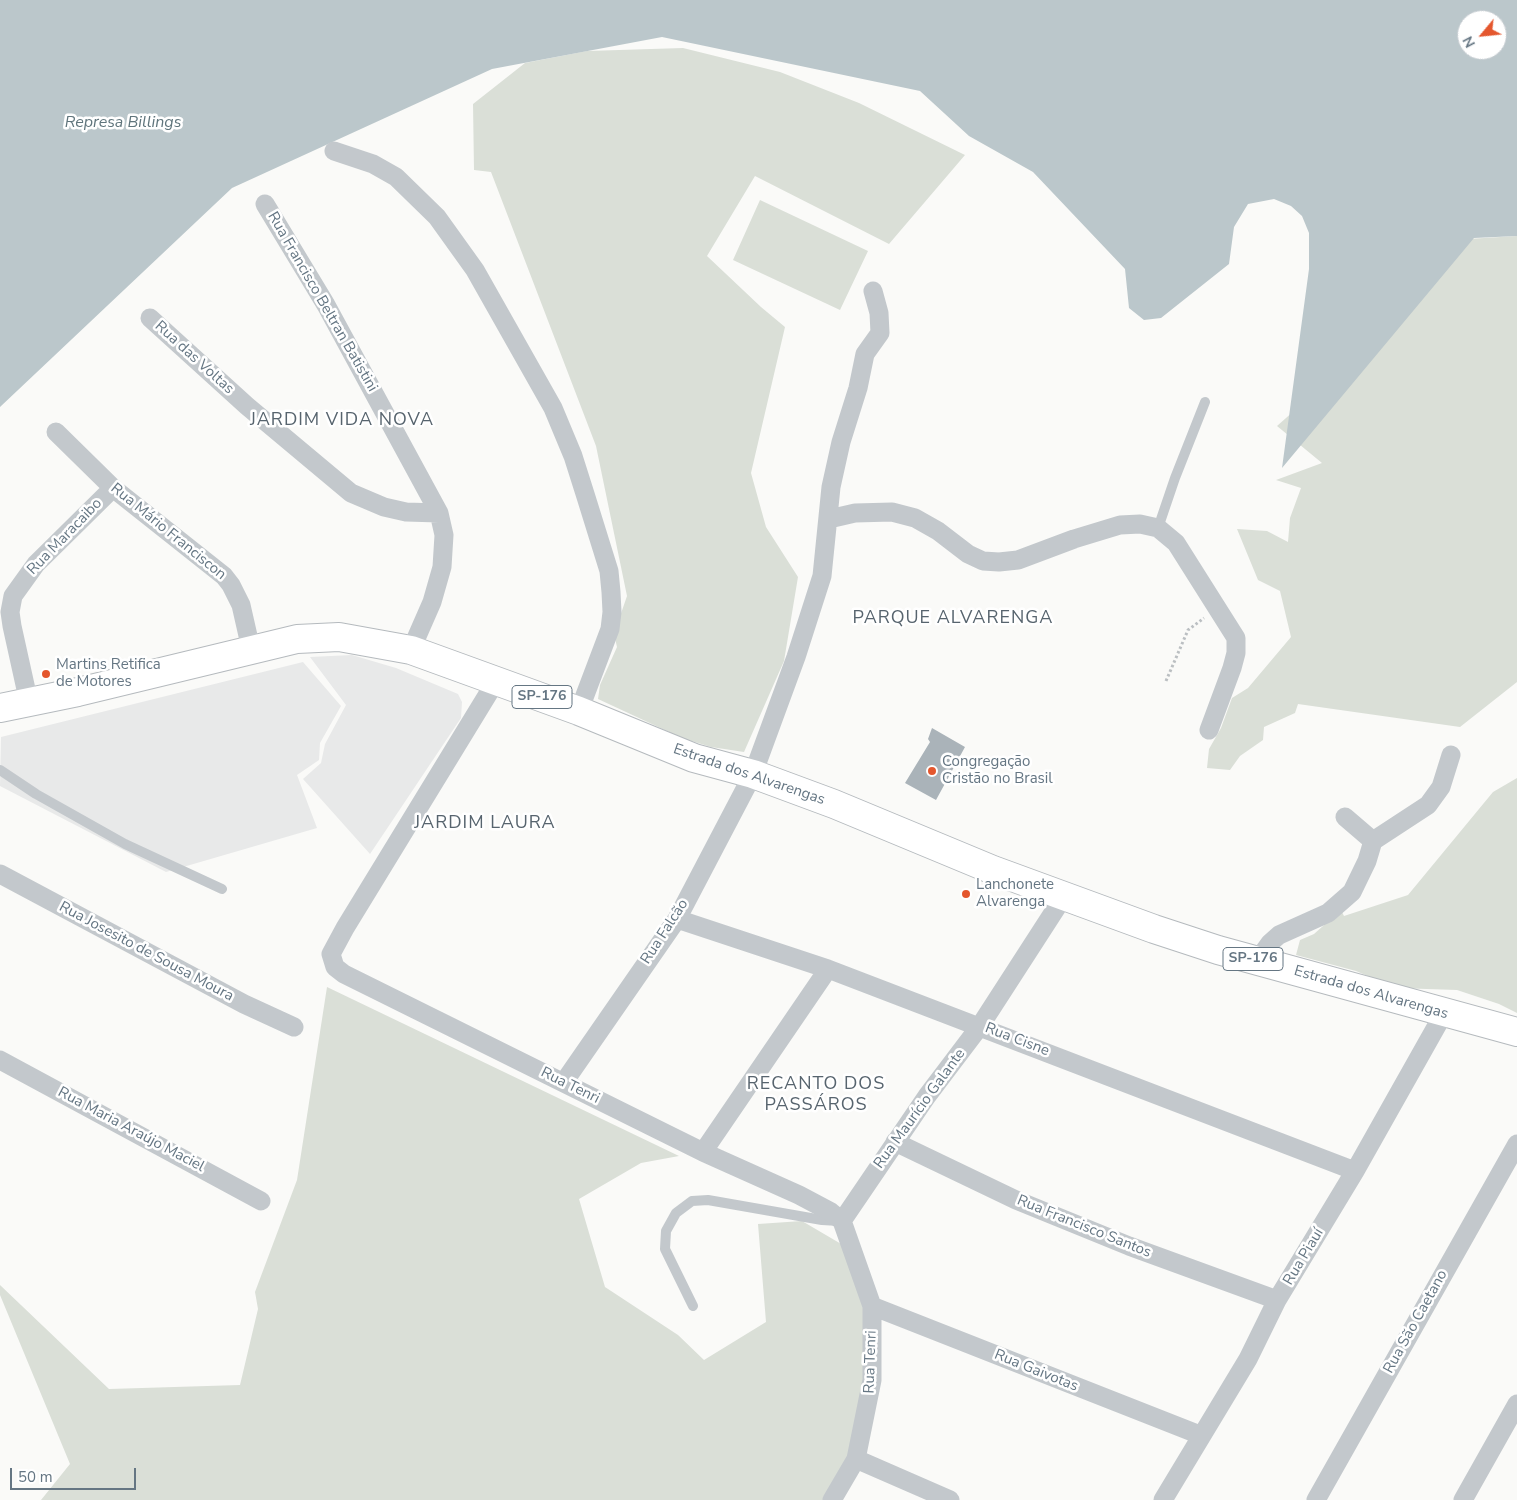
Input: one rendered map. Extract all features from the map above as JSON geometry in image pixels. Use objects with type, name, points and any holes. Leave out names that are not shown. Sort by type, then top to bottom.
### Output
[{"type":"main road","name":"Estrada dos Alvarengas","points":[[0,708],[29,703],[297,639],[339,637],[411,650],[579,711],[694,758],[753,774],[834,804],[993,870],[1154,930],[1257,961],[1517,1032]]},
{"type":"street","points":[[334,152],[373,164],[396,177],[437,217],[475,270],[552,408],[572,456],[609,571],[612,612],[610,629],[579,711]]},
{"type":"street","name":"Rua Francisco Beltran Batistini","points":[[266,204],[322,297],[439,513],[444,535],[442,567],[432,602],[411,650]]},
{"type":"street","name":"Rua Falcão","points":[[564,1082],[676,919],[753,774],[796,657],[822,576],[830,519],[831,487],[865,354],[880,333],[879,313],[874,291]]},
{"type":"street","name":"Rua das Voltas","points":[[150,318],[268,425],[351,493],[384,507],[406,512],[439,513]]},
{"type":"street","name":"Rua Mário Franciscon","points":[[56,432],[113,488],[224,576],[241,605],[250,649]]},
{"type":"street","name":"Rua Maracaibo","points":[[29,703],[12,626],[10,612],[13,596],[36,564],[113,488]]},
{"type":"street","points":[[830,519],[855,513],[892,512],[915,518],[938,531],[968,554],[983,560],[999,562],[1018,560],[1074,539],[1120,525],[1140,524],[1158,528],[1176,543],[1218,612],[1234,632],[1238,643],[1232,668],[1209,730]]},
{"type":"street","name":"Rua Tenri","points":[[496,681],[345,928],[332,954],[332,961],[335,968],[344,974],[703,1152],[799,1195],[831,1212],[842,1221],[872,1306],[871,1394],[856,1459],[832,1500]]},
{"type":"street","points":[[1257,961],[1270,943],[1279,935],[1322,916],[1345,900],[1352,892],[1367,861],[1373,841],[1428,805],[1441,787],[1451,755]]},
{"type":"street","points":[[1345,818],[1373,841]]},
{"type":"street","name":"Rua Josesito de Sousa Moura","points":[[0,874],[244,1004],[294,1027]]},
{"type":"street","name":"Rua Maurício Galante","points":[[842,1221],[895,1142],[980,1026],[1064,896]]},
{"type":"street","name":"Rua Cisne","points":[[676,919],[828,969],[1355,1171]]},
{"type":"street","points":[[703,1152],[828,969]]},
{"type":"street","name":"Rua Piauí","points":[[1163,1500],[1200,1435],[1248,1359],[1278,1300],[1355,1171],[1444,1013]]},
{"type":"street","name":"Rua Maria Araújo Maciel","points":[[0,1060],[261,1201]]},
{"type":"street","name":"Rua Francisco Santos","points":[[895,1142],[1016,1200],[1129,1246],[1278,1300]]},
{"type":"street","name":"Rua São Caetano","points":[[1316,1500],[1517,1144]]},
{"type":"street","name":"Rua Gaivotas","points":[[872,1306],[1200,1435]]},
{"type":"street","points":[[1463,1500],[1517,1404]]},
{"type":"street","points":[[856,1459],[950,1500]]},
{"type":"lane","points":[[1158,528],[1174,478],[1205,402]]},
{"type":"lane","points":[[0,770],[36,794],[125,844],[222,889]]},
{"type":"lane","points":[[692,1306],[665,1249],[666,1231],[676,1213],[692,1201],[708,1200],[822,1220],[842,1221]]},
{"type":"path","points":[[1166,681],[1188,630],[1197,621],[1218,612]]},
{"type":"shaded area","points":[[683,48],[780,72],[859,103],[965,155],[889,244],[755,176],[707,256],[785,327],[751,473],[766,527],[798,577],[784,661],[744,752],[711,747],[682,738],[598,699],[600,685],[617,647],[614,634],[627,596],[596,446],[491,172],[474,170],[473,104],[525,63],[587,51]]},
{"type":"shaded area","points":[[760,200],[868,251],[840,310],[733,260]]},
{"type":"shaded area","points":[[1517,236],[1517,682],[1460,727],[1298,704],[1295,713],[1264,727],[1263,740],[1240,756],[1230,770],[1207,768],[1209,749],[1221,728],[1232,698],[1248,688],[1291,637],[1280,591],[1258,580],[1237,529],[1267,531],[1288,542],[1290,518],[1301,488],[1276,480],[1322,463],[1277,426],[1313,394],[1435,241]]},
{"type":"shaded area","points":[[352,655],[396,668],[458,694],[462,702],[461,718],[370,854],[303,779],[321,763],[325,744],[346,705],[310,657]]},
{"type":"shaded area","points":[[303,662],[341,706],[320,743],[319,760],[297,775],[317,828],[166,872],[0,786],[1,737]]},
{"type":"shaded area","points":[[1517,778],[1517,1013],[1499,1004],[1457,990],[1396,988],[1356,971],[1296,955],[1300,940],[1314,934],[1341,910],[1344,916],[1408,895],[1493,792]]},
{"type":"shaded area","points":[[327,987],[679,1156],[641,1163],[579,1199],[605,1287],[678,1335],[704,1360],[766,1322],[758,1224],[802,1221],[848,1248],[866,1307],[864,1407],[852,1459],[827,1500],[41,1500],[70,1464],[0,1295],[0,1285],[109,1389],[240,1385],[258,1309],[255,1292],[297,1180]]},
{"type":"water","name":"Represa Billings","points":[[0,0],[1517,0],[1517,236],[1474,238],[1282,468],[1309,269],[1309,233],[1302,216],[1291,206],[1274,199],[1248,204],[1234,227],[1229,264],[1161,318],[1144,320],[1129,308],[1125,269],[1033,172],[969,136],[920,91],[662,37],[492,69],[232,188],[0,407]]},
{"type":"building","name":"Congregação Cristão no Brasil","points":[[932,728],[965,747],[936,800],[905,783],[930,742],[928,739]]},
{"type":"place","name":"Martins Retifica de Motores","points":[[46,674]]},
{"type":"place","name":"Congregação Cristão no Brasil","points":[[932,771]]},
{"type":"place","name":"Lanchonete Alvarenga","points":[[966,894]]},
{"type":"district","name":"JARDIM VIDA NOVA","points":[[342,421]]},
{"type":"district","name":"PARQUE ALVARENGA","points":[[953,619]]},
{"type":"district","name":"JARDIM LAURA","points":[[485,824]]},
{"type":"district","name":"RECANTO DOS PASSÁROS","points":[[816,1095]]}]
